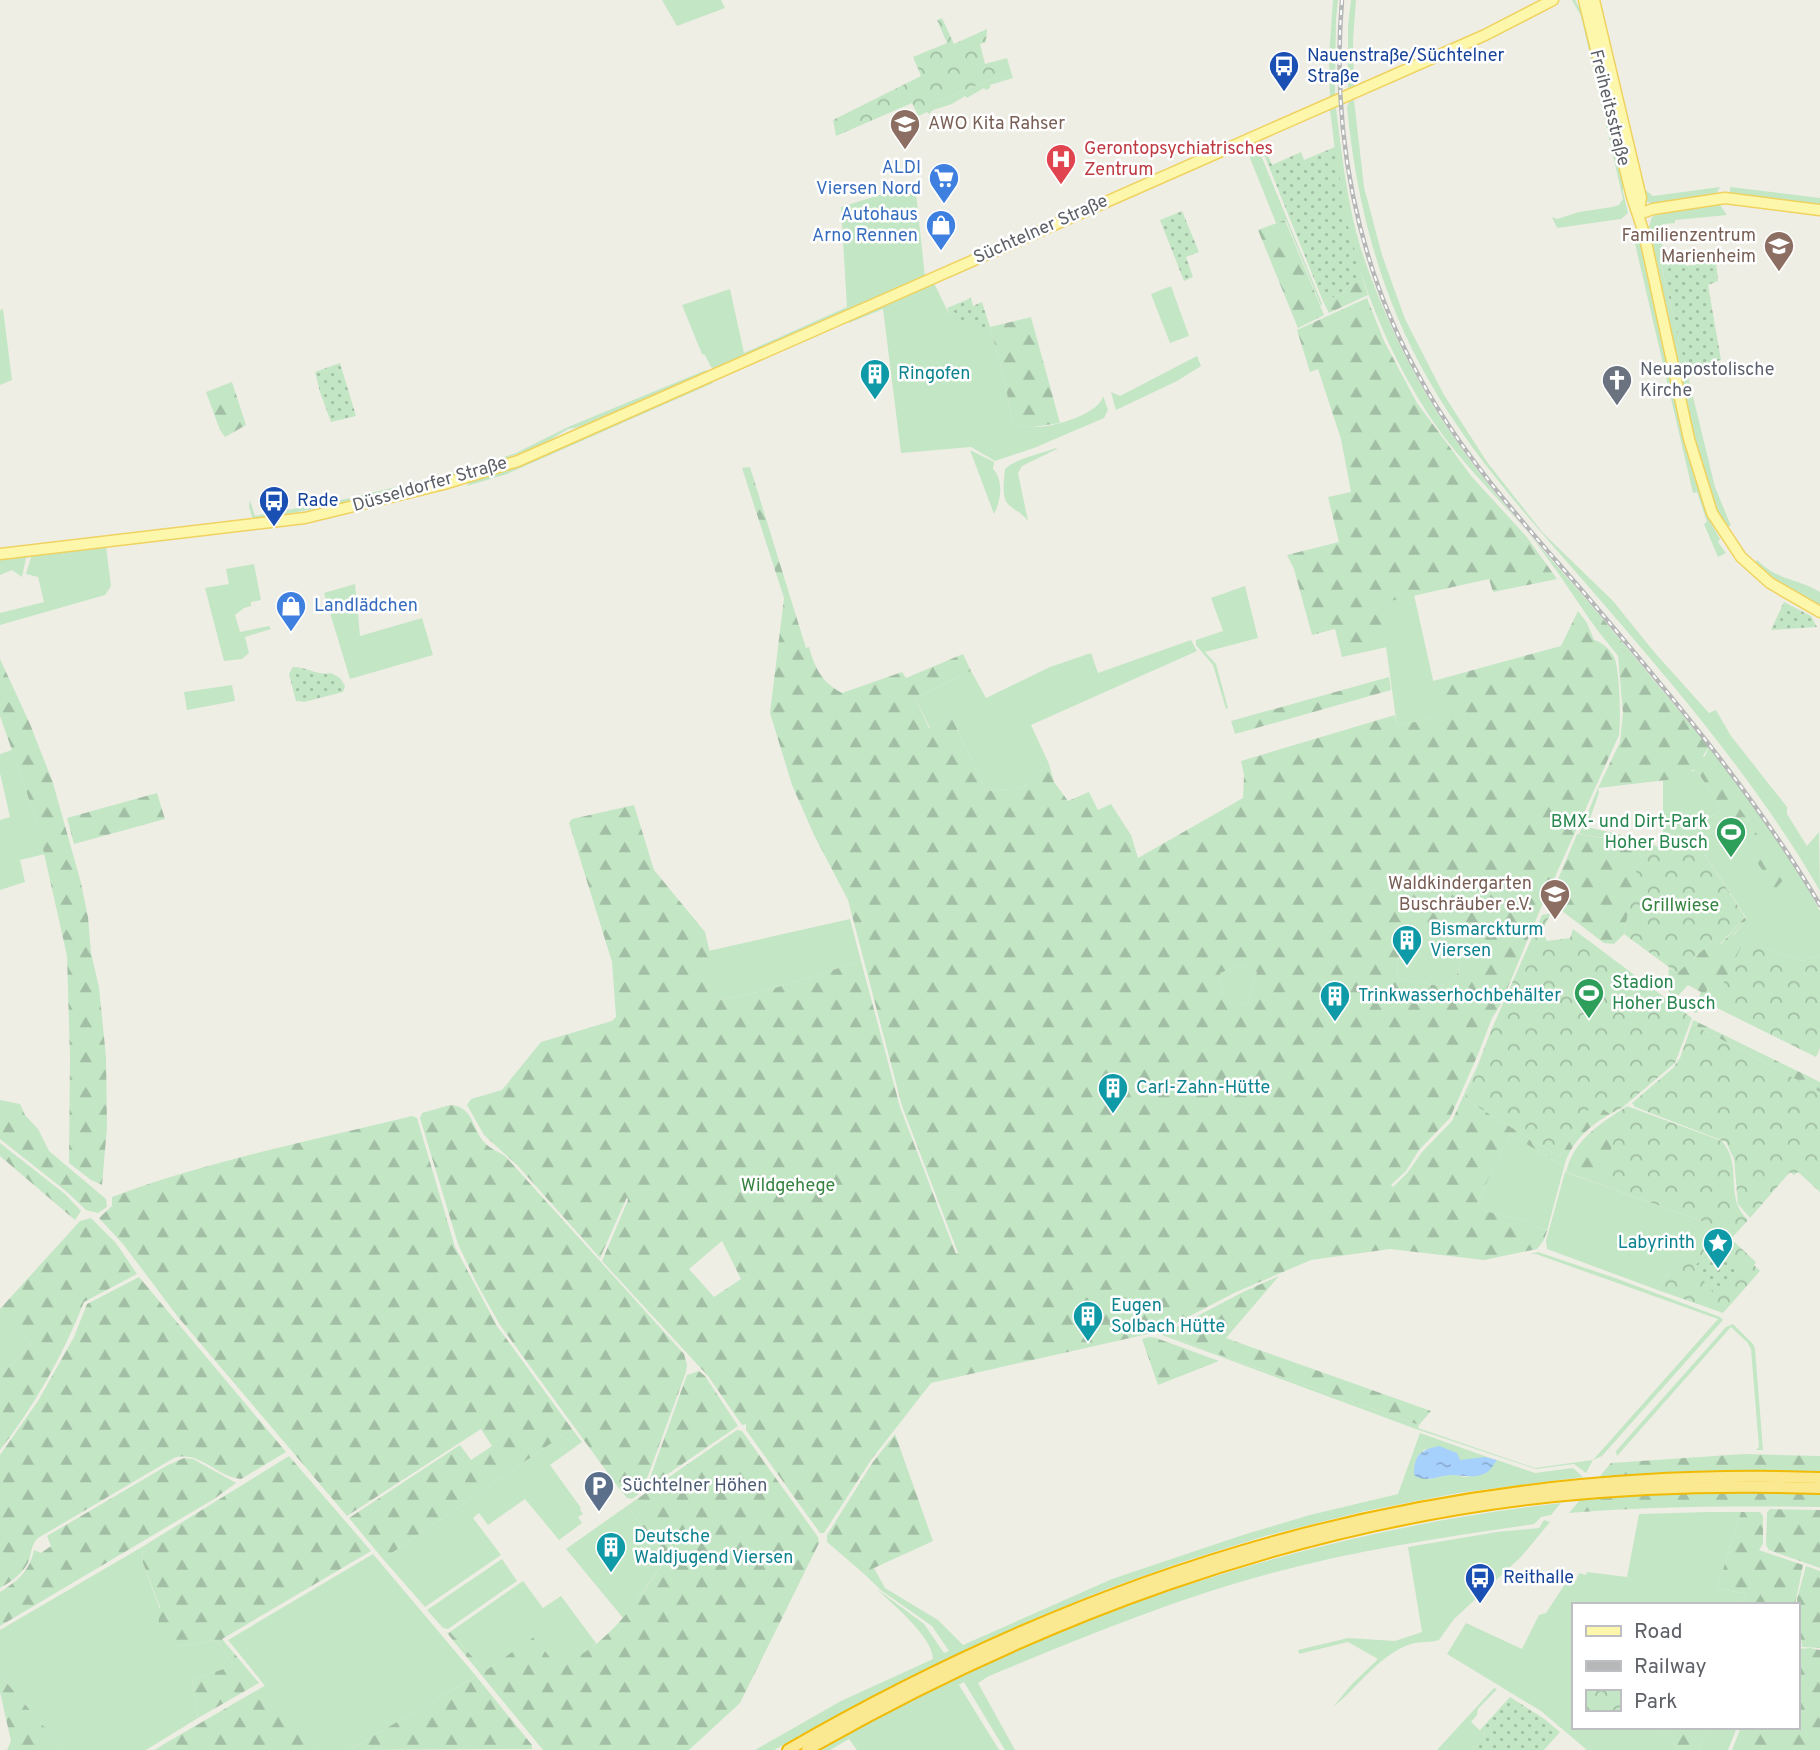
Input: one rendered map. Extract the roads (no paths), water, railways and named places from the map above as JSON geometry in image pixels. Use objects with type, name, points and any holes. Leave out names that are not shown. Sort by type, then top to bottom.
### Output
[{"type":"highway","points":[[788,1750],[887,1695],[1074,1609],[1249,1548],[1353,1520],[1471,1497],[1711,1477],[1820,1478]]},
{"type":"highway","points":[[1605,1487],[1820,1488]]},
{"type":"highway","points":[[807,1750],[901,1699],[995,1654],[1157,1588],[1252,1557],[1355,1530],[1554,1491]]},
{"type":"main road","name":"Süchtelner Straße","points":[[834,322],[1485,35],[1553,0]]},
{"type":"main road","name":"Freiheitsstraße","points":[[1584,0],[1632,197],[1639,214],[1689,439],[1712,513],[1741,557],[1770,583],[1820,612]]},
{"type":"main road","name":"Freiheitsstraße","points":[[1594,0],[1640,198],[1639,214]]},
{"type":"main road","points":[[1639,214],[1653,209],[1725,198],[1820,210]]},
{"type":"main road","name":"Düsseldorfer Straße","points":[[0,554],[305,518],[454,481],[541,451],[834,322]]},
{"type":"water","points":[[1439,1446],[1457,1453],[1460,1460],[1485,1457],[1497,1460],[1487,1472],[1478,1476],[1452,1475],[1423,1479],[1414,1475],[1415,1462],[1420,1454]]},
{"type":"railway","points":[[1342,0],[1341,98],[1353,195],[1364,243],[1379,289],[1420,378],[1457,438],[1500,494],[1712,748],[1768,824],[1820,905]]},
{"type":"place","name":"Nauenstraße/Süchtelner Straße","points":[[1284,93]]},
{"type":"place","name":"AWO Kita Rahser","points":[[905,151]]},
{"type":"place","name":"Gerontopsychiatrisches Zentrum","points":[[1061,186]]},
{"type":"place","name":"ALDI Viersen Nord","points":[[944,205]]},
{"type":"place","name":"Autohaus Arno Rennen","points":[[941,252]]},
{"type":"place","name":"Familienzentrum Marienheim","points":[[1779,273]]},
{"type":"place","name":"Ringofen","points":[[875,401]]},
{"type":"place","name":"Neuapostolische Kirche","points":[[1617,407]]},
{"type":"place","name":"Rade","points":[[274,528]]},
{"type":"place","name":"Landlädchen","points":[[291,633]]},
{"type":"place","name":"BMX- und Dirt-Park Hoher Busch","points":[[1731,859]]},
{"type":"place","name":"Waldkindergarten Buschräuber e.V.","points":[[1555,921]]},
{"type":"place","name":"Bismarckturm Viersen","points":[[1407,967]]},
{"type":"place","name":"Stadion Hoher Busch","points":[[1589,1020]]},
{"type":"place","name":"Trinkwasserhochbehälter","points":[[1335,1023]]},
{"type":"place","name":"Carl-Zahn-Hütte","points":[[1113,1115]]},
{"type":"place","name":"Labyrinth","points":[[1718,1270]]},
{"type":"place","name":"Eugen Solbach Hütte","points":[[1088,1343]]},
{"type":"place","name":"Süchtelner Höhen","points":[[599,1513]]},
{"type":"place","name":"Deutsche Waldjugend Viersen","points":[[611,1574]]},
{"type":"place","name":"Reithalle","points":[[1480,1605]]},
{"type":"park label","name":"Grillwiese","points":[[1680,906]]},
{"type":"park label","name":"Wildgehege","points":[[788,1186]]}]
